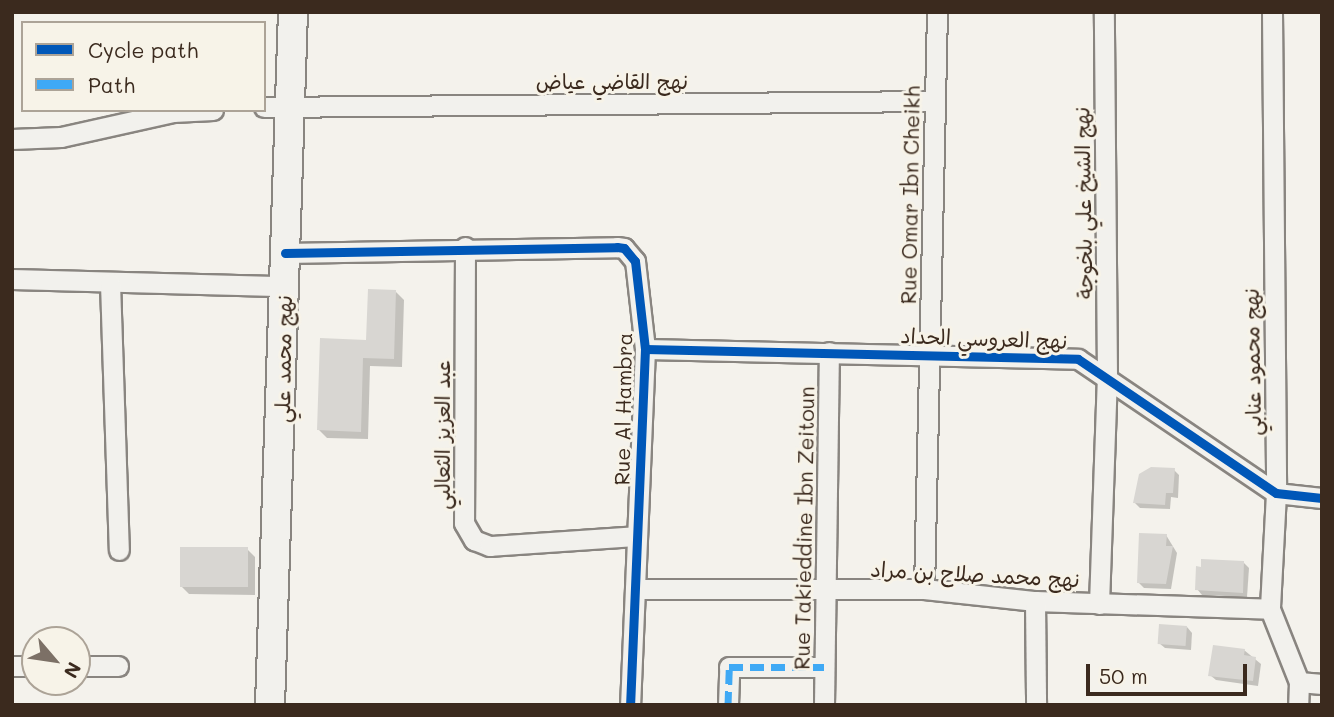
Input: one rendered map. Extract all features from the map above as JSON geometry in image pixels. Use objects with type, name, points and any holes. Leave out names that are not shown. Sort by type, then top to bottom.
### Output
[{"type":"street","name":"نهج محمد علي","points":[[270,705],[285,286],[277,107],[293,12]]},
{"type":"street","name":"Rue Omar Ibn Cheikh","points":[[924,589],[937,12]]},
{"type":"street","name":"نهج الشيخ علي بلخوجة","points":[[1099,604],[1107,375],[1104,12]]},
{"type":"street","name":"نهج محمود عنابي","points":[[1272,12],[1276,493],[1270,608],[1299,682],[1298,705]]},
{"type":"street","name":"نهج القاضي عياض","points":[[277,107],[935,101]]},
{"type":"street","points":[[12,139],[61,137],[186,112]]},
{"type":"street","name":"Rue Al Hambra","points":[[285,253],[465,247],[624,248],[635,261],[646,349],[630,705]]},
{"type":"street","name":"عبد العزيز الثعالبي","points":[[465,247],[464,523],[474,540],[491,547],[637,536]]},
{"type":"street","points":[[12,279],[285,286]]},
{"type":"street","points":[[110,283],[119,550]]},
{"type":"street","name":"نهج العروسي الحداد","points":[[646,349],[929,353],[1078,359],[1107,375],[1276,493],[1322,498]]},
{"type":"street","name":"Rue Takieddine Ibn Zeitoun","points":[[824,705],[829,352]]},
{"type":"street","name":"نهج محمد صلاح بن مراد","points":[[635,589],[924,589],[1035,601],[1270,608]]},
{"type":"street","points":[[1035,601],[1036,705]]},
{"type":"street","points":[[91,666],[118,666]]},
{"type":"street","points":[[728,705],[729,667],[824,667]]},
{"type":"street","points":[[1299,682],[1322,684]]},
{"type":"building","points":[[368,289],[396,290],[394,359],[363,358],[361,432],[317,430],[320,338],[366,340]]},
{"type":"building","points":[[1151,467],[1175,468],[1173,493],[1166,493],[1165,505],[1133,503],[1139,474]]},
{"type":"building","points":[[1139,533],[1167,534],[1166,546],[1173,546],[1166,584],[1137,583]]},
{"type":"building","points":[[180,547],[248,547],[248,587],[180,587]]},
{"type":"building","points":[[1201,559],[1244,561],[1243,593],[1195,590],[1196,566],[1201,567]]},
{"type":"building","points":[[1159,624],[1187,626],[1186,646],[1158,644]]},
{"type":"building","points":[[1213,645],[1245,649],[1244,655],[1256,657],[1253,681],[1208,676]]},
{"type":"marked path","points":[[728,705],[729,667],[824,667]]},
{"type":"cycle path","points":[[285,253],[617,247],[624,248],[635,261],[645,349],[630,705]]},
{"type":"cycle path","points":[[645,349],[1078,359],[1276,493],[1322,498]]}]
